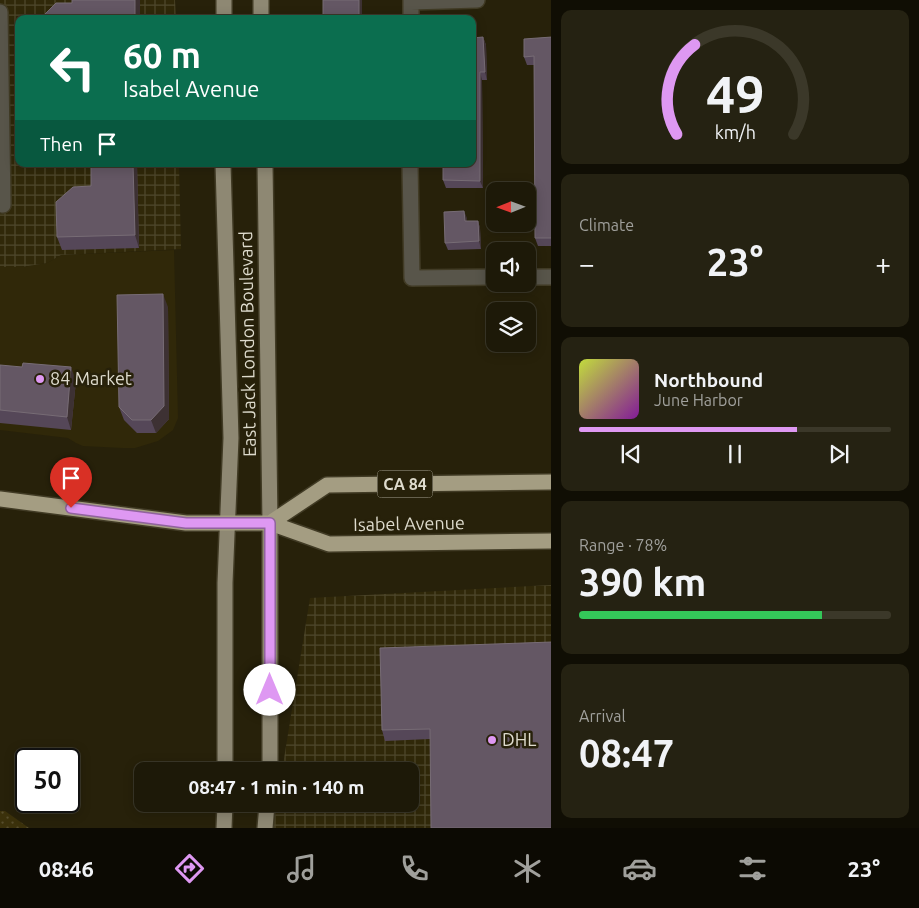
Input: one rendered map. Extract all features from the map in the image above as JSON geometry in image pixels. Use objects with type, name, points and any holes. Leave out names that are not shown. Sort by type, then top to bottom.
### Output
[{"type":"highway","name":"CA 84","points":[[270,523],[327,485],[551,482]]},
{"type":"highway","name":"Isabel Avenue","points":[[0,499],[186,523],[270,523],[329,544],[551,541]]},
{"type":"main road","points":[[224,0],[224,15]]},
{"type":"main road","points":[[260,0],[261,15]]},
{"type":"main road","name":"East Jack London Boulevard","points":[[223,167],[231,438],[225,583],[225,762]]},
{"type":"main road","name":"East Jack London Boulevard","points":[[265,167],[270,523],[270,762]]},
{"type":"main road","points":[[224,828],[225,812]]},
{"type":"main road","points":[[266,828],[267,812]]},
{"type":"street","points":[[411,15],[411,1],[477,0]]},
{"type":"street","points":[[0,12],[3,205]]},
{"type":"street","points":[[410,167],[412,278],[486,277]]},
{"type":"street","points":[[536,277],[551,277]]},
{"type":"shaded area","points":[[0,0],[175,0],[176,15],[15,15],[15,167],[179,167],[181,249],[61,255],[47,263],[22,267],[0,267]]},
{"type":"shaded area","points":[[174,250],[178,418],[173,430],[158,441],[135,448],[123,448],[83,446],[68,438],[0,430],[0,267],[22,267],[47,263],[61,255]]},
{"type":"shaded area","points":[[551,585],[551,828],[273,828],[276,812],[419,812],[419,762],[283,762],[310,598]]},
{"type":"shaded area","points":[[0,811],[5,811],[29,828],[0,828]]},
{"type":"building","points":[[72,0],[135,0],[135,15],[44,15],[56,3],[72,3]]},
{"type":"building","points":[[323,0],[359,0],[359,15],[323,15]]},
{"type":"building","points":[[483,37],[485,72],[480,72],[480,181],[443,180],[443,167],[476,167],[476,38]]},
{"type":"building","points":[[551,37],[551,238],[535,238],[534,56],[524,57],[524,39]]},
{"type":"building","points":[[91,167],[133,167],[135,235],[57,237],[56,202],[73,187],[91,186]]},
{"type":"building","points":[[464,211],[465,221],[478,221],[479,241],[445,243],[444,212]]},
{"type":"building","points":[[163,294],[164,406],[151,420],[132,420],[119,407],[117,295]]},
{"type":"building","points":[[23,363],[71,367],[67,417],[0,410],[0,365],[22,367]]},
{"type":"building","name":"DHL","points":[[551,642],[551,828],[431,828],[430,729],[382,730],[380,648]]},
{"type":"place","name":"84 Market","points":[[40,379]]},
{"type":"place","name":"DHL","points":[[492,740]]},
{"type":"route","points":[[71,508],[186,523],[270,523],[270,690]]}]
